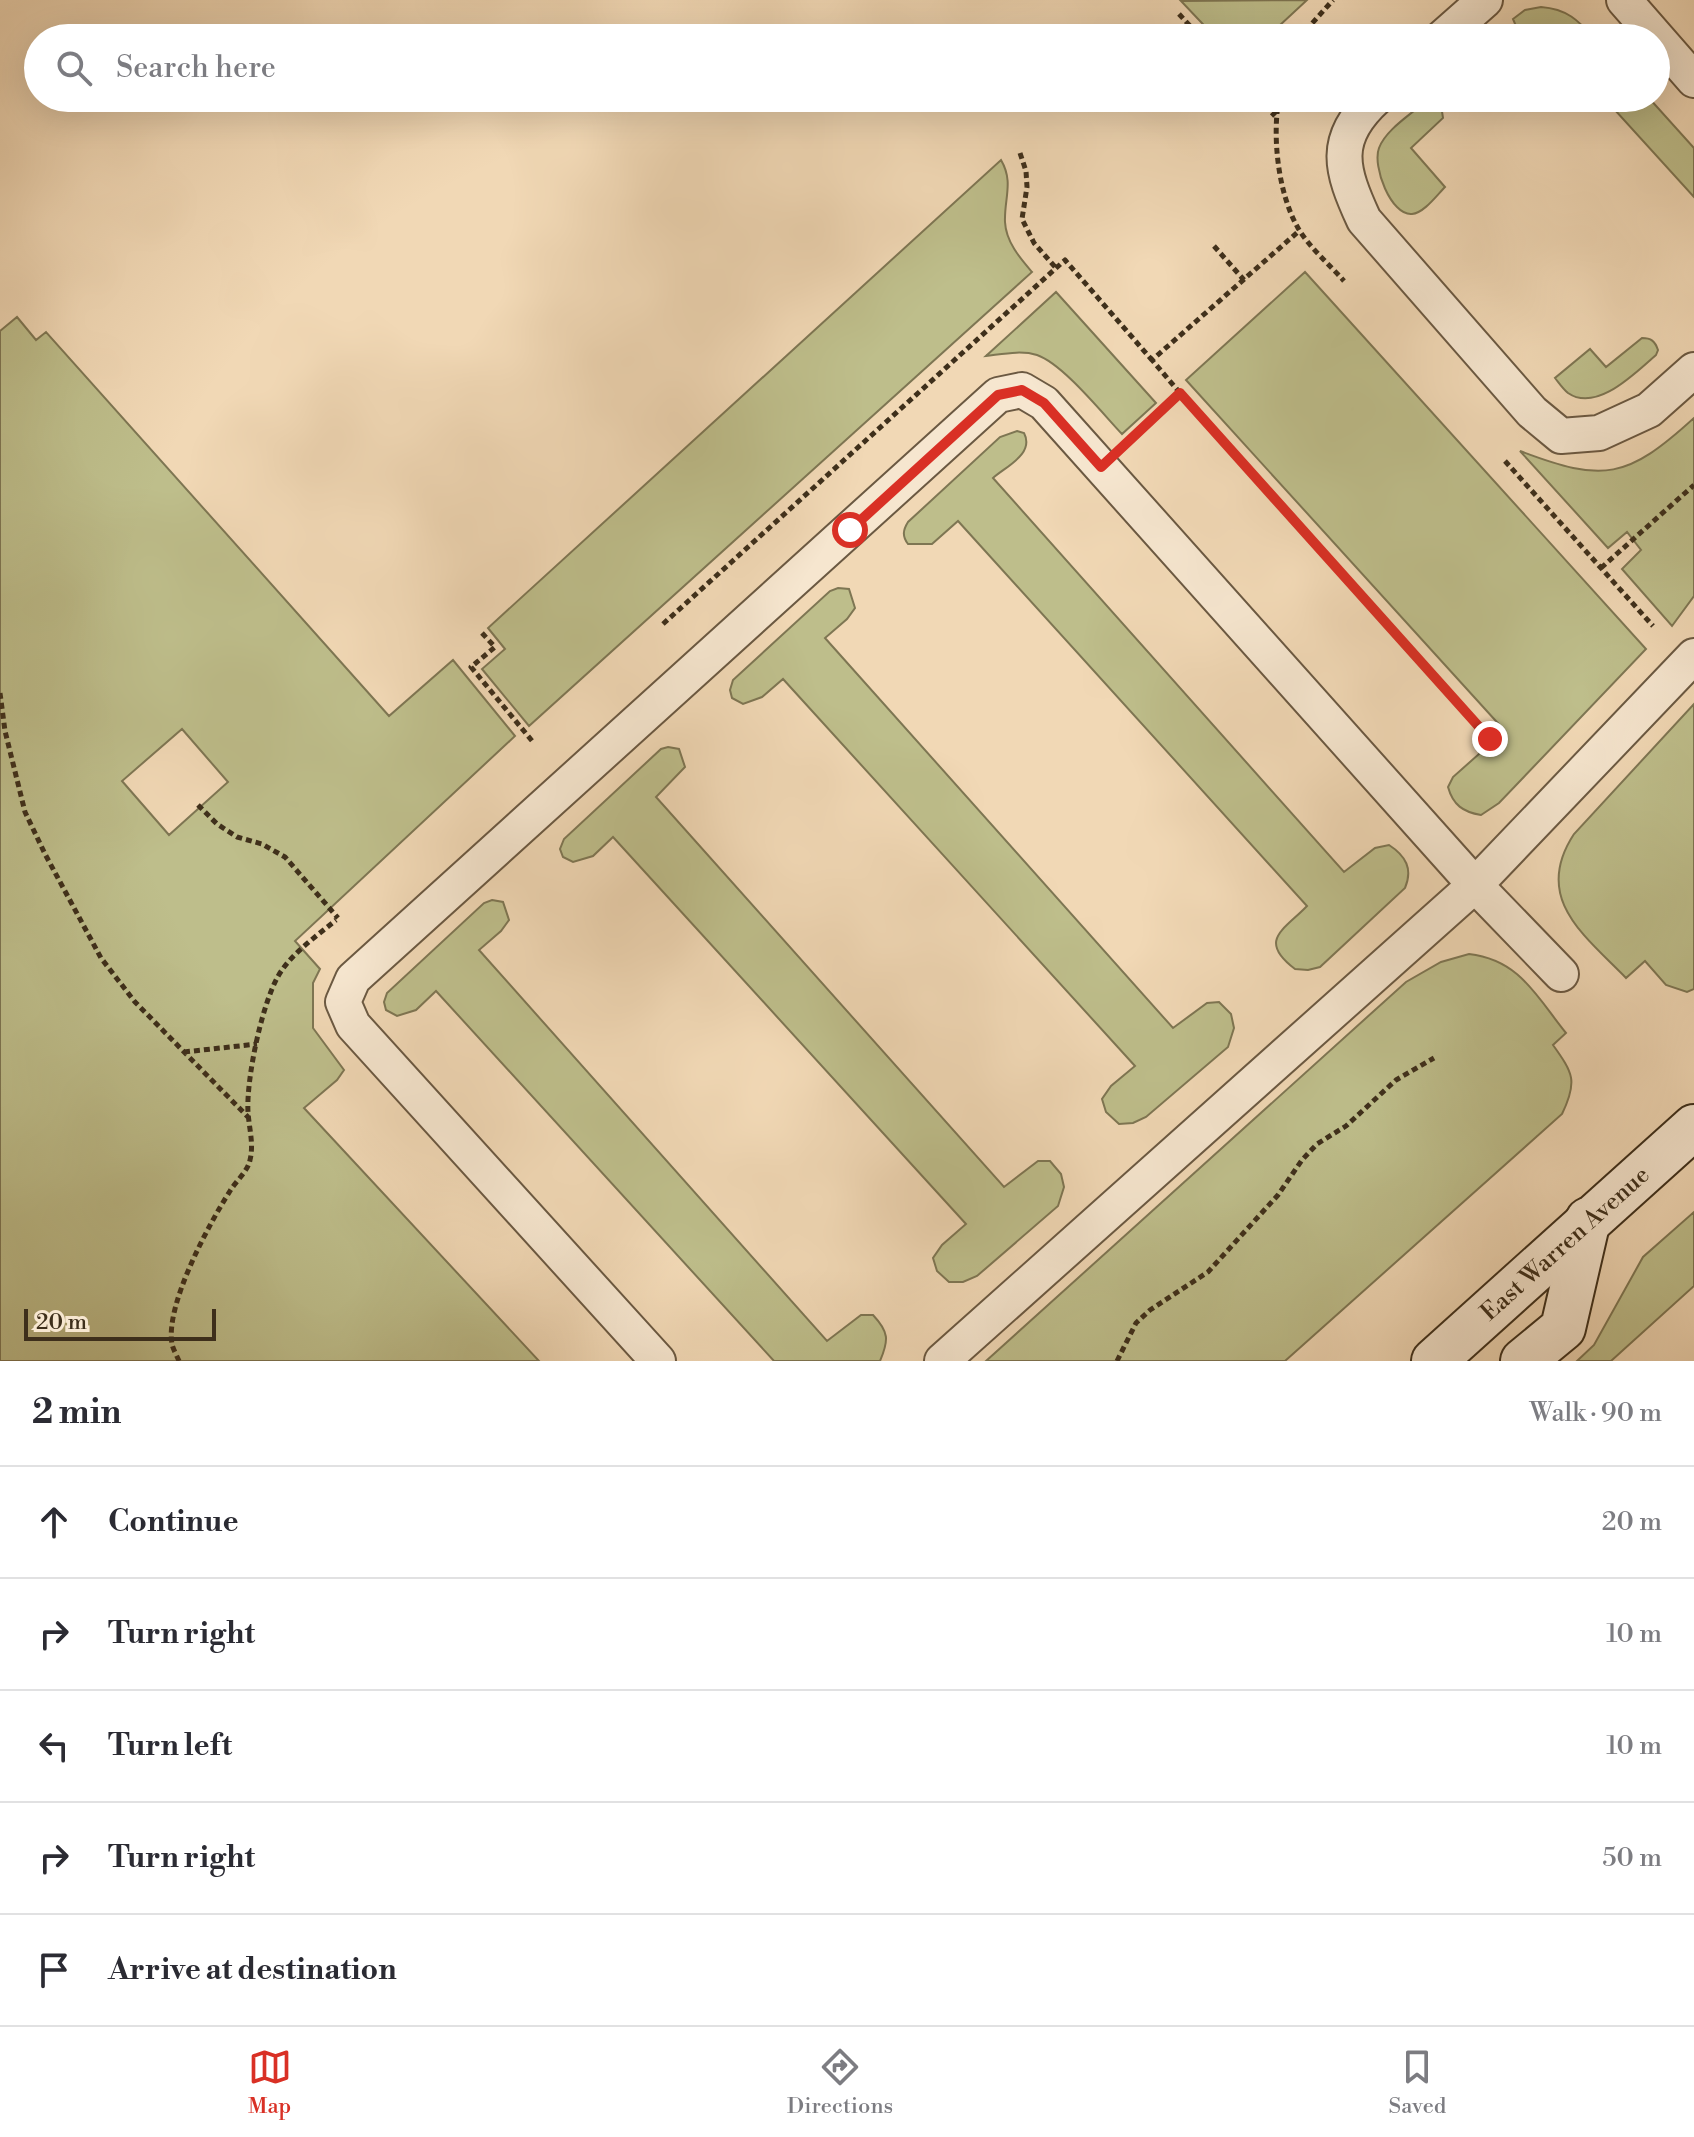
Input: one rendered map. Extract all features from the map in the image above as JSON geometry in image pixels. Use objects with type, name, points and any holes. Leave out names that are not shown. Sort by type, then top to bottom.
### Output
[{"type":"main road","name":"East Warren Avenue","points":[[1434,1361],[1694,1127]]},
{"type":"main road","points":[[1523,1361],[1563,1328],[1588,1220]]},
{"type":"lane","points":[[1458,24],[1485,0]]},
{"type":"lane","points":[[1624,0],[1645,24]]},
{"type":"lane","points":[[1670,53],[1694,80]]},
{"type":"lane","points":[[1361,112],[1344,146],[1347,183],[1364,220],[1532,412],[1561,436],[1599,433],[1649,410],[1694,370]]},
{"type":"lane","points":[[658,1361],[353,1025],[343,1002],[353,979],[998,395],[1022,390],[1044,403],[1475,885],[1561,974]]},
{"type":"lane","points":[[942,1361],[1475,885],[1694,656]]},
{"type":"path","points":[[1312,24],[1333,0]]},
{"type":"path","points":[[1179,14],[1188,24]]},
{"type":"path","points":[[1271,112],[1275,117]]},
{"type":"path","points":[[1020,153],[1027,187],[1022,219],[1034,243],[1056,268]]},
{"type":"path","points":[[1152,360],[1299,231]]},
{"type":"path","points":[[1214,246],[1244,280]]},
{"type":"path","points":[[1065,260],[1490,739]]},
{"type":"path","points":[[1101,467],[1180,393]]},
{"type":"path","points":[[1601,568],[1694,485]]},
{"type":"path","points":[[482,633],[495,647],[471,667],[533,742]]},
{"type":"path","points":[[0,693],[5,731],[25,812],[101,958],[135,1002],[249,1118],[252,1133],[250,1163],[230,1190],[203,1238],[181,1289],[172,1325],[172,1343],[179,1361]]},
{"type":"path","points":[[198,805],[217,824],[237,837],[262,844],[285,857],[338,918]]},
{"type":"path","points":[[184,1052],[257,1044]]},
{"type":"path","points":[[1117,1361],[1136,1323],[1150,1310],[1208,1272],[1278,1195],[1317,1144],[1346,1126],[1396,1080],[1434,1058]]},
{"type":"green space","points":[[1307,0],[1281,24],[1203,24],[1181,1]]},
{"type":"green space","points":[[1541,7],[1558,10],[1581,24],[1515,24],[1513,19],[1525,10]]},
{"type":"green space","points":[[1412,112],[1442,112],[1443,118],[1411,148],[1445,187],[1426,207],[1412,214],[1404,212],[1390,199],[1378,166],[1382,141]]},
{"type":"green space","points":[[1617,112],[1662,112],[1694,148],[1694,197]]},
{"type":"green space","points":[[1001,160],[1008,183],[1006,229],[1014,249],[1032,272],[529,726],[482,669],[505,649],[488,628]]},
{"type":"green space","points":[[1305,272],[1646,649],[1499,803],[1481,815],[1460,807],[1448,787],[1453,777],[1505,731],[1186,380]]},
{"type":"green space","points":[[1056,292],[1156,403],[1122,434],[1070,378],[1047,360],[1025,353],[986,356]]},
{"type":"green space","points":[[17,317],[36,340],[46,332],[389,716],[453,660],[515,736],[295,941],[320,969],[313,983],[313,1028],[344,1070],[337,1080],[304,1108],[539,1361],[0,1361],[0,331]],"holes":[[[182,729],[228,782],[169,835],[122,781]]]},
{"type":"green space","points":[[1642,338],[1654,342],[1658,350],[1656,355],[1627,380],[1603,394],[1579,398],[1568,393],[1555,378],[1590,349],[1606,367]]},
{"type":"green space","points":[[1694,418],[1694,596],[1672,626],[1622,569],[1641,550],[1627,532],[1608,548],[1520,451],[1573,468],[1594,471],[1613,469],[1632,464],[1650,453]]},
{"type":"green space","points":[[1017,431],[1024,433],[1026,441],[1022,454],[993,478],[1344,872],[1375,848],[1389,845],[1404,858],[1408,869],[1405,888],[1320,967],[1295,969],[1284,959],[1276,943],[1283,929],[1307,906],[958,521],[932,544],[908,544],[906,541],[904,533],[908,522],[1000,437]]},
{"type":"green space","points":[[849,589],[855,608],[825,638],[1173,1028],[1207,1003],[1219,1002],[1231,1014],[1234,1028],[1228,1047],[1146,1117],[1133,1123],[1119,1124],[1106,1112],[1102,1099],[1111,1086],[1135,1066],[783,679],[762,697],[743,704],[732,698],[730,690],[733,680],[830,591]]},
{"type":"green space","points":[[1694,704],[1694,989],[1687,992],[1666,985],[1645,961],[1626,978],[1568,914],[1558,877],[1562,857],[1574,834]]},
{"type":"green space","points":[[661,749],[679,749],[685,767],[656,797],[1004,1187],[1038,1161],[1050,1161],[1061,1174],[1064,1187],[1058,1206],[977,1276],[963,1282],[949,1282],[937,1271],[933,1258],[942,1245],[966,1224],[613,837],[593,856],[573,862],[563,857],[560,849],[564,839]]},
{"type":"green space","points":[[492,900],[503,902],[509,920],[479,950],[827,1341],[861,1315],[873,1315],[886,1336],[880,1361],[774,1361],[436,991],[416,1010],[397,1016],[386,1010],[384,1002],[387,993],[484,903]]},
{"type":"green space","points":[[1469,954],[1487,958],[1514,972],[1536,993],[1566,1033],[1553,1045],[1571,1078],[1570,1093],[1562,1114],[1285,1361],[986,1361],[1406,982],[1441,962]]},
{"type":"green space","points":[[1694,1212],[1694,1286],[1611,1361],[1577,1361],[1594,1345],[1643,1257]]},
{"type":"route","points":[[850,530],[998,395],[1022,390],[1044,403],[1101,467],[1180,393],[1490,739]]}]
